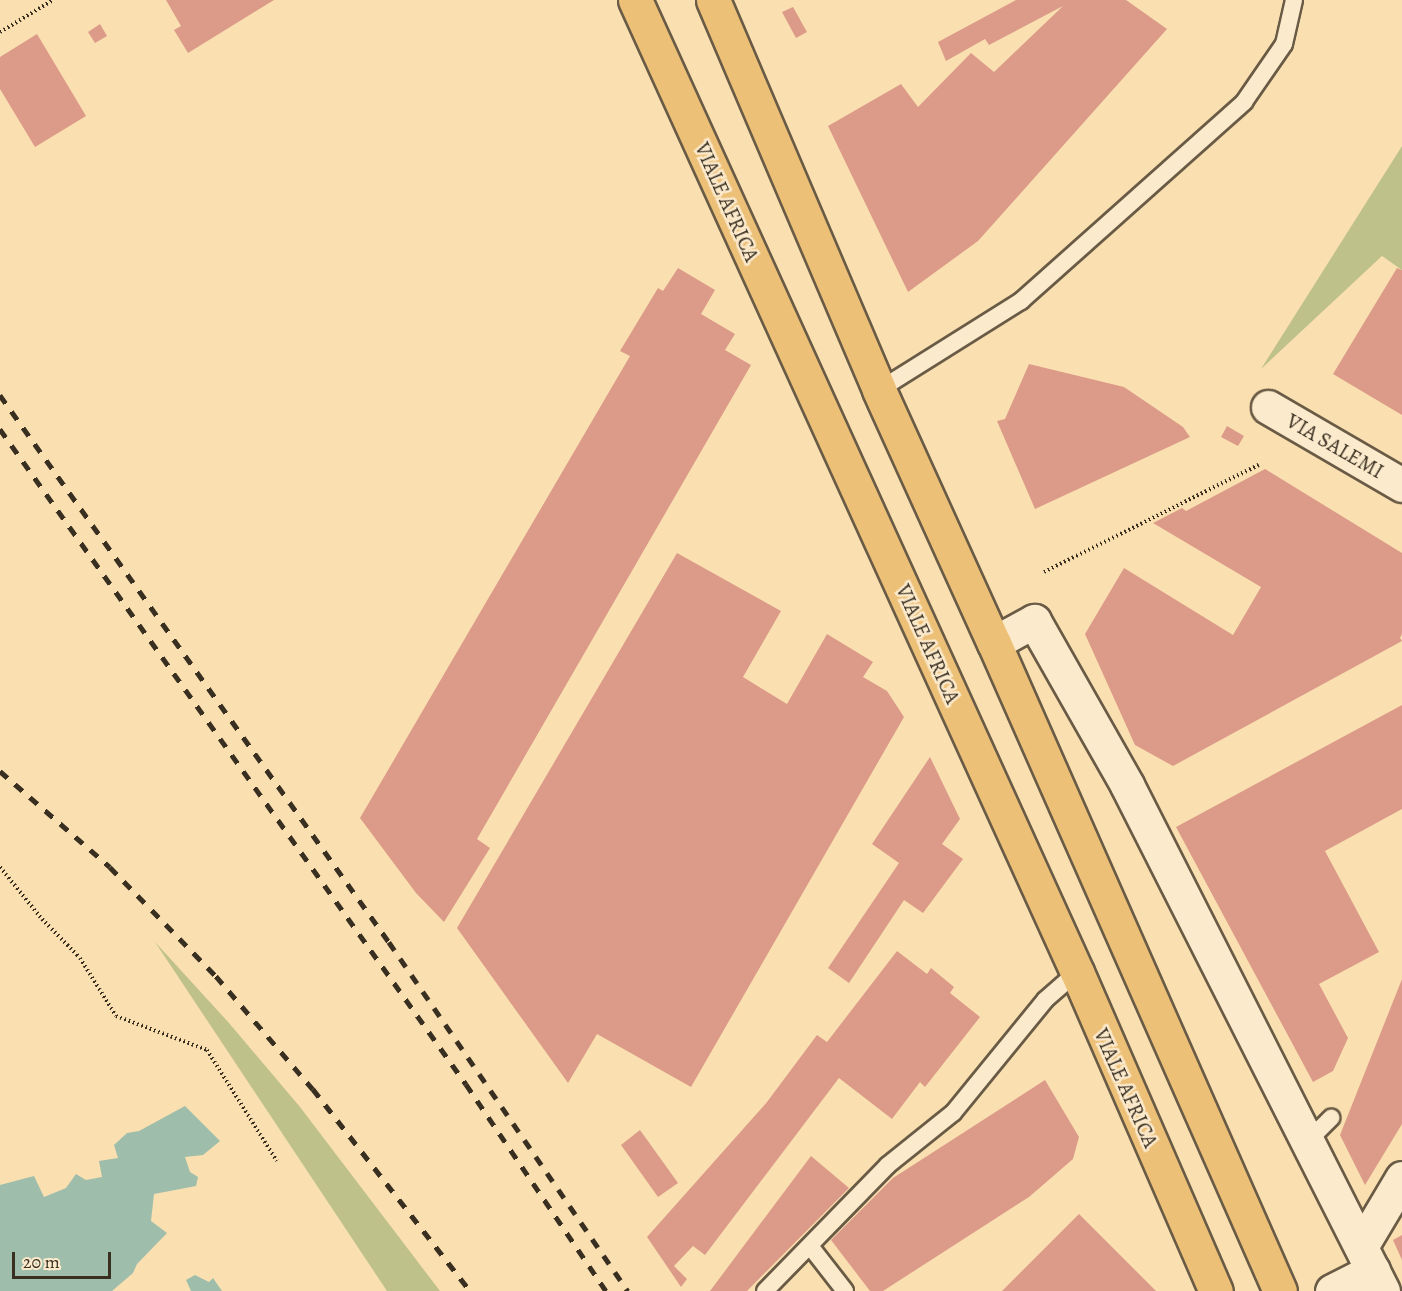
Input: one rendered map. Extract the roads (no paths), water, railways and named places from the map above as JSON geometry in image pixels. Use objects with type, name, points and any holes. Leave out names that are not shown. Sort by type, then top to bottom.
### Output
[{"type":"main road","name":"VIALE AFRICA","points":[[635,0],[1077,972],[1216,1291]]},
{"type":"main road","points":[[713,0],[879,390],[994,643],[1280,1291]]},
{"type":"street","name":"VIA SALEMI","points":[[1268,407],[1402,485]]},
{"type":"street","points":[[994,643],[1034,621],[1127,785],[1373,1269]]},
{"type":"street","points":[[1332,1291],[1373,1269],[1402,1178]]},
{"type":"lane","points":[[879,390],[1021,301],[1244,102],[1284,44],[1294,0]]},
{"type":"lane","points":[[765,1291],[888,1165],[953,1113],[1045,999],[1077,972]]},
{"type":"lane","points":[[1308,1141],[1331,1118]]},
{"type":"lane","points":[[810,1246],[844,1291]]},
{"type":"railway","points":[[0,395],[389,942],[628,1291]]},
{"type":"railway","points":[[0,429],[466,1084],[606,1291]]},
{"type":"railway","points":[[0,771],[110,867],[216,976],[313,1089],[470,1291]]}]
